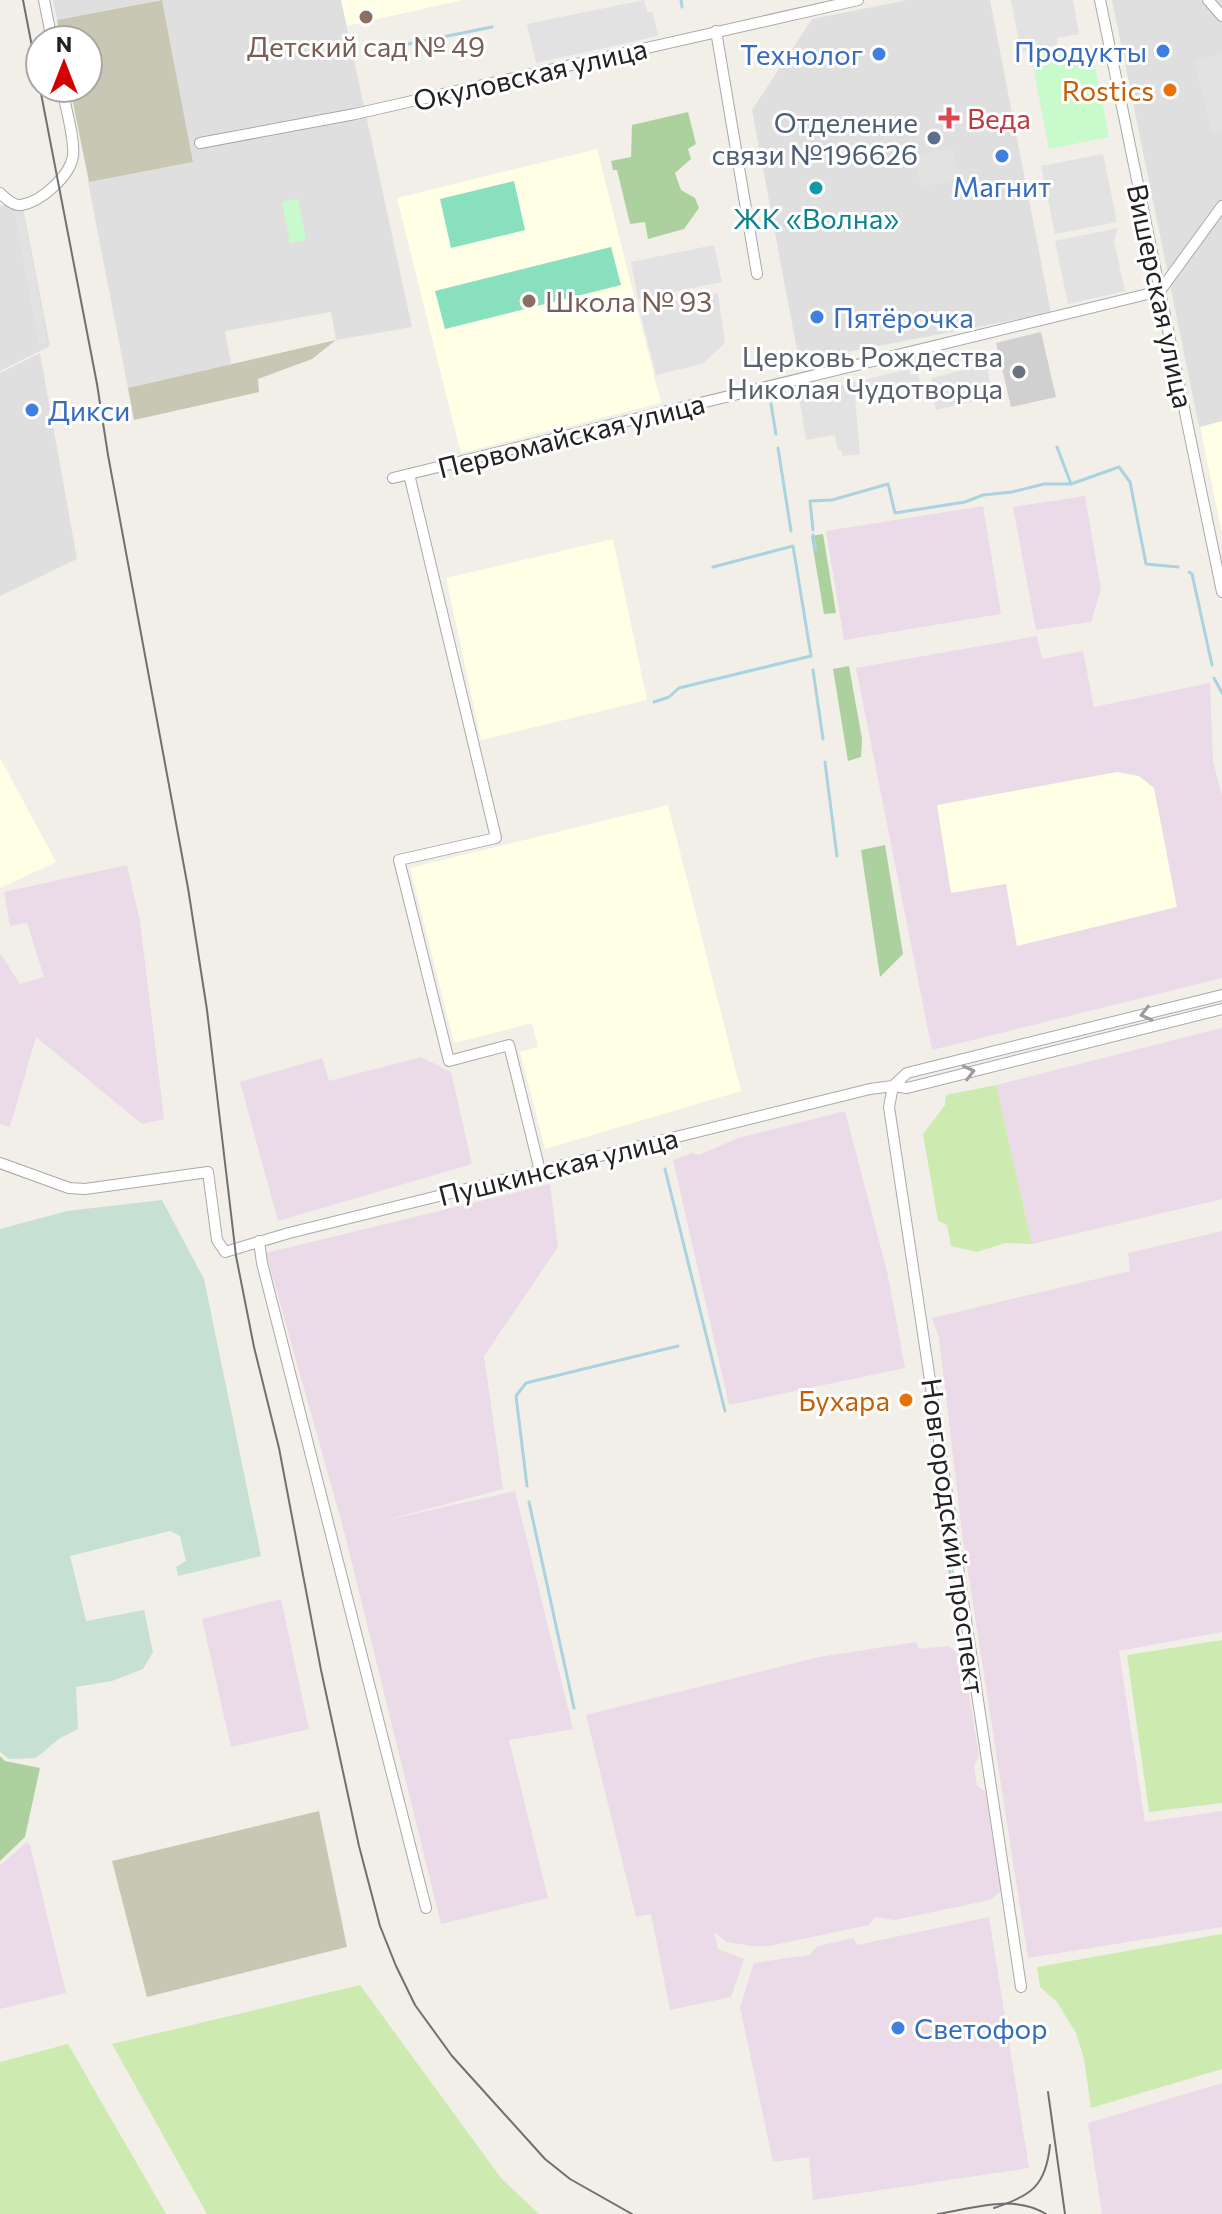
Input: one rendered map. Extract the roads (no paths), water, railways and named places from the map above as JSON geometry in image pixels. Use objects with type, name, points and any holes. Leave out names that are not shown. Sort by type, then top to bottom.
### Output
[{"type":"street","points":[[44,0],[49,24]]},
{"type":"street","name":"Окуловская улица","points":[[200,143],[355,114],[858,0]]},
{"type":"street","name":"Вишерская улица","points":[[1100,0],[1222,592]]},
{"type":"street","points":[[1208,0],[1222,16]]},
{"type":"street","points":[[716,31],[757,274]]},
{"type":"street","points":[[0,193],[14,204],[24,204],[65,177],[73,154],[65,104]]},
{"type":"street","points":[[1160,291],[1222,206]]},
{"type":"street","name":"Первомайская улица","points":[[393,478],[1160,291]]},
{"type":"street","points":[[409,474],[496,838],[399,860],[449,1061],[509,1045],[540,1171]]},
{"type":"street","name":"Пушкинская улица","points":[[893,1086],[907,1073],[1222,995]]},
{"type":"street","name":"Пушкинская улица","points":[[0,1163],[69,1188],[85,1189],[208,1172],[217,1240],[225,1252],[870,1089],[907,1088],[1222,1009]]},
{"type":"street","name":"Новгородский проспект","points":[[893,1086],[889,1107],[1021,1987]]},
{"type":"street","points":[[259,1241],[262,1263],[426,1908]]},
{"type":"waterway","points":[[681,0],[682,7]]},
{"type":"waterway","points":[[393,47],[492,27]]},
{"type":"waterway","points":[[771,404],[776,434]]},
{"type":"waterway","points":[[1057,447],[1071,484]]},
{"type":"waterway","points":[[778,448],[791,531]]},
{"type":"waterway","points":[[813,530],[810,501],[832,500],[888,484],[895,513],[965,502],[983,495],[1044,484],[1071,484],[1119,467],[1130,482],[1146,564],[1178,567]]},
{"type":"waterway","points":[[813,535],[816,550]]},
{"type":"waterway","points":[[654,702],[669,697],[679,688],[811,656],[793,546],[713,567]]},
{"type":"waterway","points":[[1189,572],[1192,574],[1212,665]]},
{"type":"waterway","points":[[813,670],[823,739]]},
{"type":"waterway","points":[[1214,678],[1222,693]]},
{"type":"waterway","points":[[825,762],[837,856]]},
{"type":"waterway","points":[[665,1169],[725,1411]]},
{"type":"waterway","points":[[527,1486],[516,1396],[526,1383],[678,1346]]},
{"type":"waterway","points":[[938,1492],[941,1511]]},
{"type":"waterway","points":[[529,1502],[574,1708]]},
{"type":"waterway","points":[[943,1525],[950,1573]]},
{"type":"waterway","points":[[952,1587],[953,1594]]},
{"type":"tram line","points":[[23,0],[97,384],[188,888],[207,1010],[236,1256],[279,1448],[321,1670],[359,1846],[380,1926],[415,2005],[452,2056],[545,2159],[570,2179],[632,2214]]},
{"type":"tram line","points":[[1048,2092],[1065,2214]]},
{"type":"tram line","points":[[994,2208],[1018,2199],[1034,2187],[1045,2170],[1050,2145]]},
{"type":"tram line","points":[[938,2214],[1007,2204],[1034,2208],[1046,2214]]},
{"type":"place","name":"Детский сад № 49","points":[[366,17]]},
{"type":"place","name":"Продукты","points":[[1163,51]]},
{"type":"place","name":"Технолог","points":[[879,54]]},
{"type":"place","name":"Rostics","points":[[1170,90]]},
{"type":"place","name":"Веда","points":[[949,118]]},
{"type":"place","name":"Отделение связи №196626","points":[[934,138]]},
{"type":"place","name":"Магнит","points":[[1002,156]]},
{"type":"place","name":"ЖК «Волна»","points":[[816,188]]},
{"type":"place","name":"Школа № 93","points":[[529,301]]},
{"type":"place","name":"Пятёрочка","points":[[817,317]]},
{"type":"place","name":"Церковь Рождества Николая Чудотворца","points":[[1019,372]]},
{"type":"place","name":"Дикси","points":[[32,410]]},
{"type":"place","name":"Бухара","points":[[906,1400]]},
{"type":"place","name":"Светофор","points":[[898,2028]]}]
